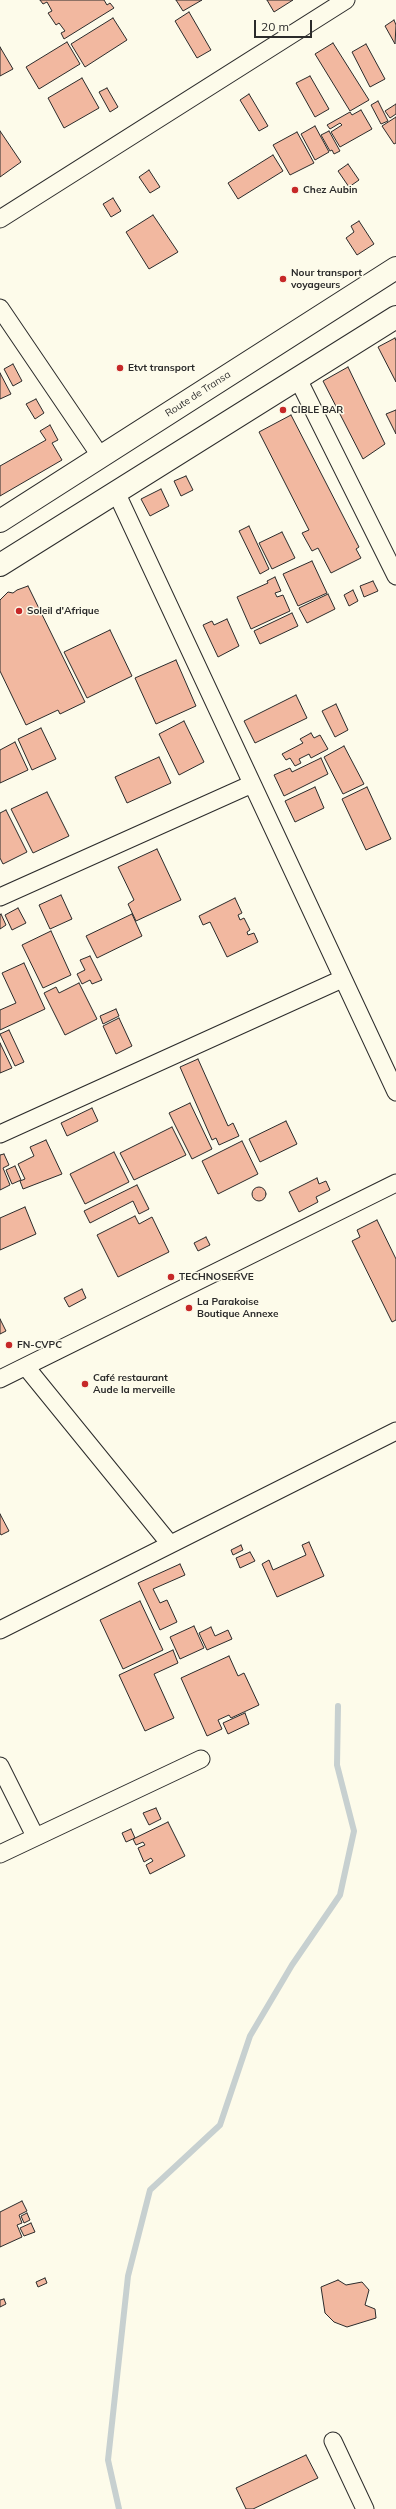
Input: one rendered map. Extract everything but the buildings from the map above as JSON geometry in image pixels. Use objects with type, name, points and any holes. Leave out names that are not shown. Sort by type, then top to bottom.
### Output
[{"type":"main road","name":"Route de Transa","points":[[0,521],[396,268]]},
{"type":"main road","points":[[0,565],[396,317]]},
{"type":"street","points":[[0,219],[346,0]]},
{"type":"street","points":[[0,308],[101,457]]},
{"type":"street","points":[[298,379],[396,576]]},
{"type":"street","points":[[116,492],[396,1092]]},
{"type":"street","points":[[0,897],[252,784]]},
{"type":"street","points":[[0,1134],[342,979]]},
{"type":"street","points":[[0,1379],[396,1183]]},
{"type":"street","points":[[26,1367],[170,1544]]},
{"type":"street","points":[[0,1630],[396,1431]]},
{"type":"street","points":[[0,1854],[35,1836],[201,1759]]},
{"type":"street","points":[[0,1766],[35,1836]]},
{"type":"street","points":[[333,2441],[365,2509]]},
{"type":"waterway","points":[[119,2509],[108,2460],[128,2276],[150,2190],[220,2125],[250,2036],[292,1965],[340,1895],[354,1831],[337,1765],[338,1706]]},
{"type":"place","name":"Chez Aubin","points":[[295,190]]},
{"type":"place","name":"Nour transport voyageurs","points":[[283,279]]},
{"type":"place","name":"Etvt transport","points":[[120,368]]},
{"type":"place","name":"CIBLE BAR","points":[[283,410]]},
{"type":"place","name":"Soleil d'Afrique","points":[[19,611]]},
{"type":"place","name":"TECHNOSERVE","points":[[171,1277]]},
{"type":"place","name":"La Parakoise Boutique Annexe","points":[[189,1308]]},
{"type":"place","name":"FN-CVPC","points":[[9,1345]]},
{"type":"place","name":"Café restaurant Aude la merveille","points":[[85,1384]]}]
